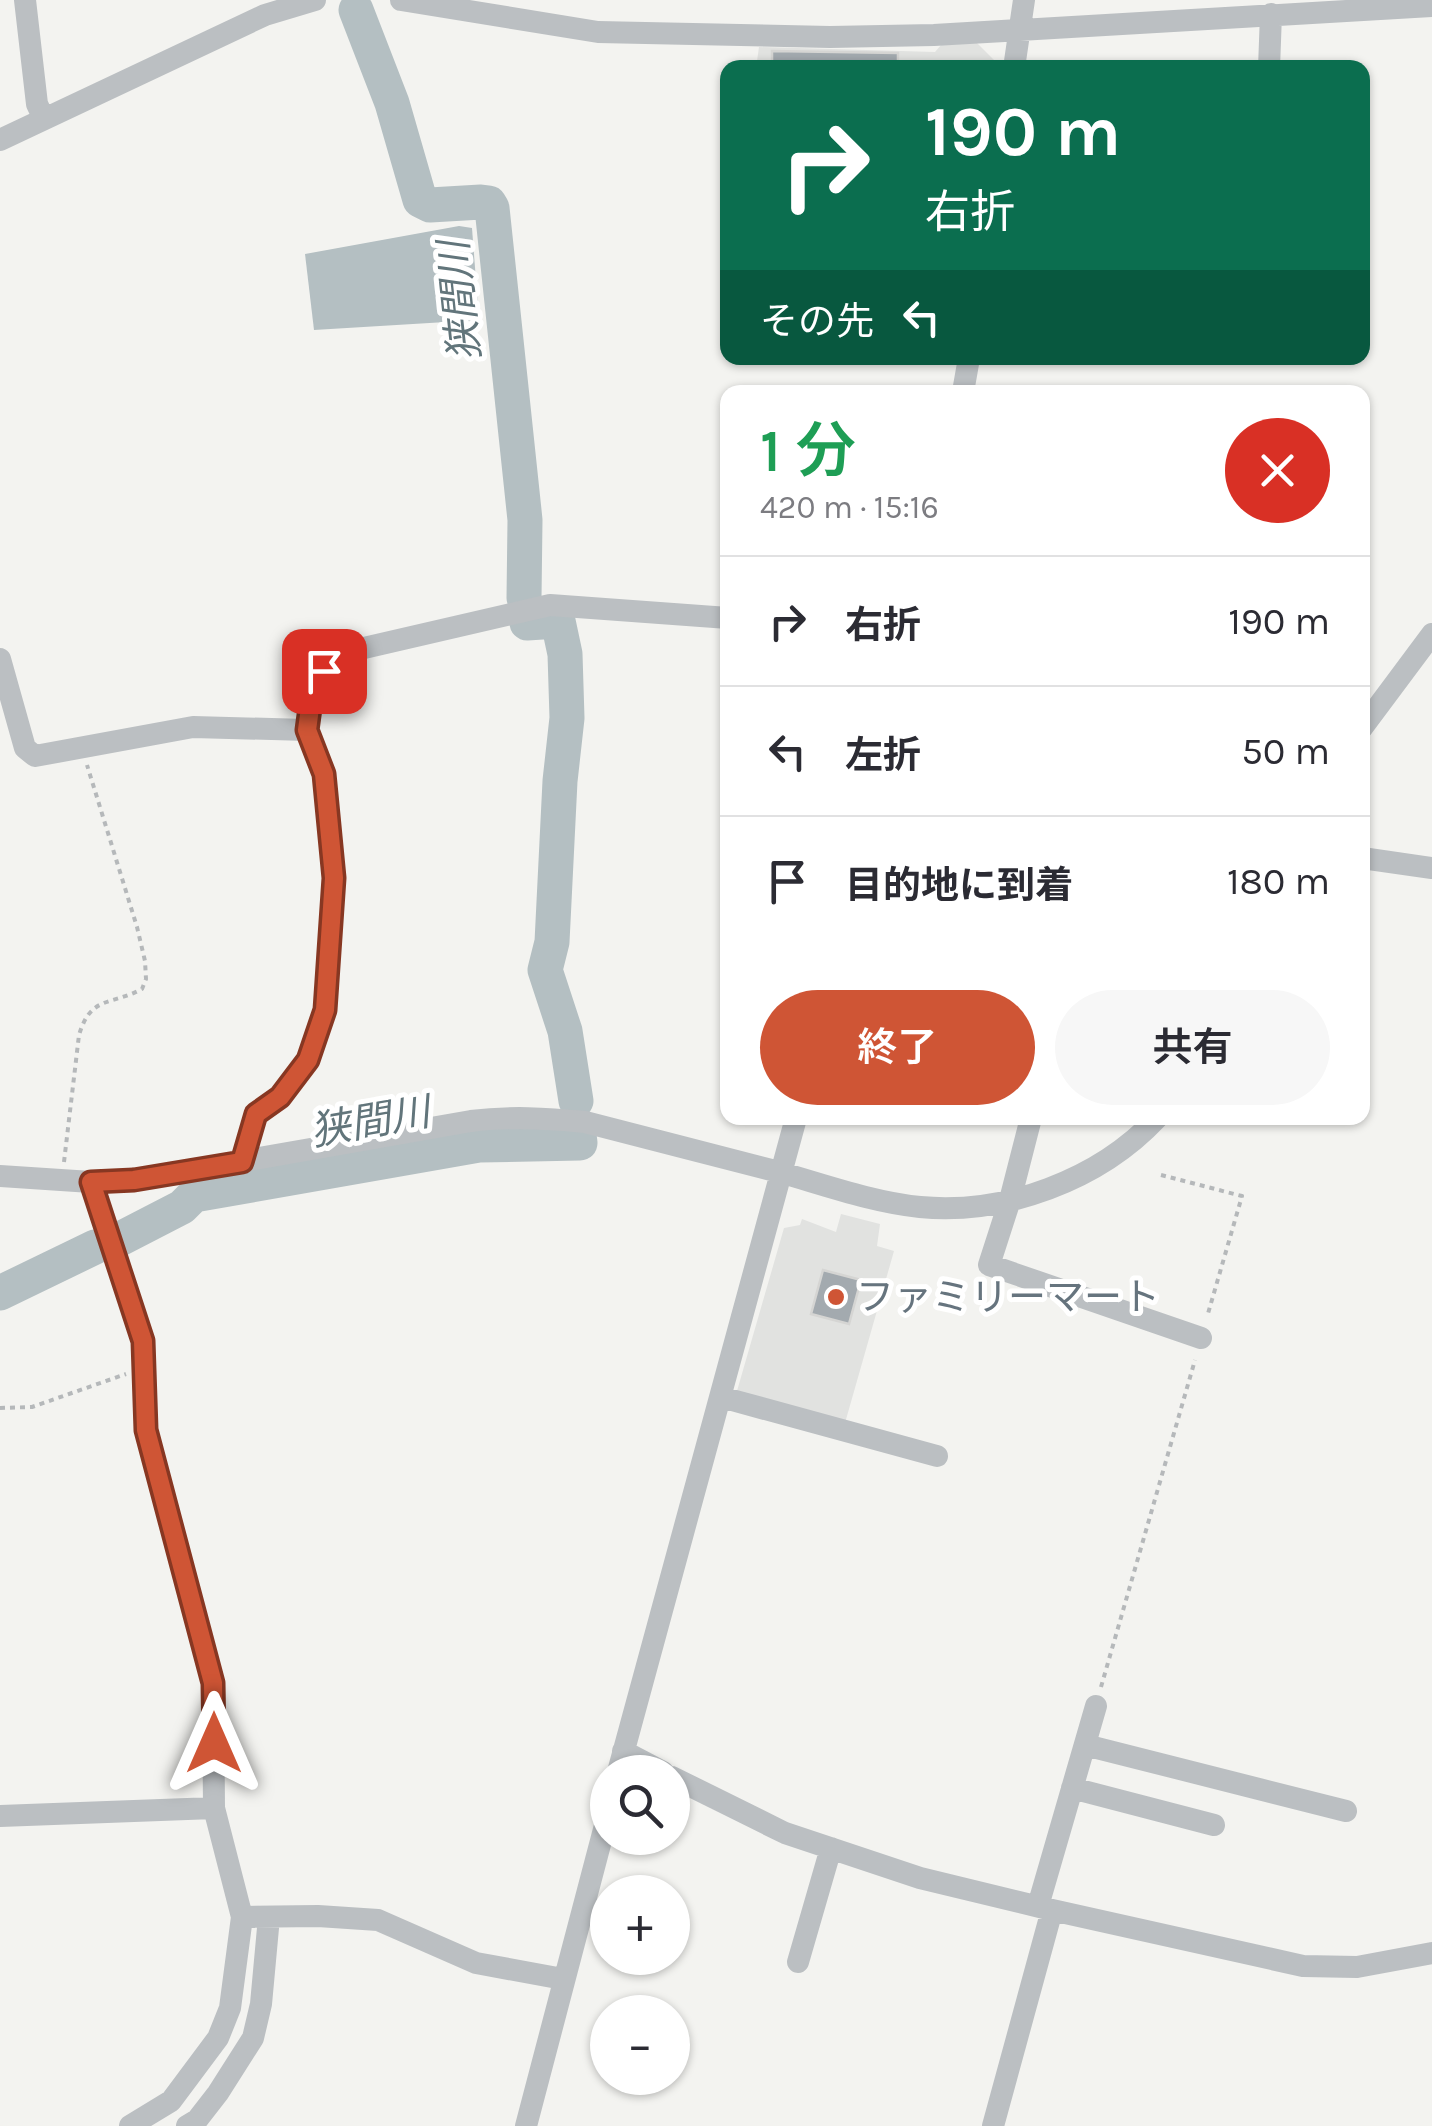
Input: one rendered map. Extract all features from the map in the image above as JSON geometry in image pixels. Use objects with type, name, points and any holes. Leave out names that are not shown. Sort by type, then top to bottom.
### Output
[{"type":"street","points":[[25,0],[36,104],[44,119]]},
{"type":"street","points":[[0,140],[264,14],[315,0]]},
{"type":"street","points":[[401,0],[598,32],[880,37],[1020,29],[1220,8],[1271,14],[1406,4],[1432,6]]},
{"type":"street","points":[[1015,60],[1024,0]]},
{"type":"street","points":[[1269,60],[1271,14]]},
{"type":"street","points":[[242,1162],[256,1114],[280,1097],[308,1060],[325,1010],[334,878],[324,774],[307,730],[310,708],[324,671],[335,660],[364,648],[550,605],[720,617]]},
{"type":"street","points":[[1370,717],[1432,634]]},
{"type":"street","points":[[0,659],[25,748],[35,756],[193,727],[307,730]]},
{"type":"street","points":[[1370,859],[1432,868]]},
{"type":"street","points":[[0,1176],[91,1182],[134,1180],[470,1121],[522,1116],[585,1122],[870,1198],[919,1207],[970,1208],[1010,1200],[1075,1177],[1103,1162],[1148,1125]]},
{"type":"street","points":[[623,1755],[794,1125]]},
{"type":"street","points":[[1029,1125],[989,1265],[1202,1338]]},
{"type":"street","points":[[91,1182],[143,1341],[146,1430],[213,1683],[214,1808],[242,1917],[230,2008],[218,2038],[170,2101],[130,2126]]},
{"type":"street","points":[[721,1397],[937,1456]]},
{"type":"street","points":[[993,2126],[1072,1788],[1096,1706]]},
{"type":"street","points":[[1084,1745],[1346,1811]]},
{"type":"street","points":[[690,1788],[785,1832],[831,1848],[920,1878],[1045,1909],[1302,1966],[1357,1966],[1432,1953]]},
{"type":"street","points":[[1072,1788],[1214,1825]]},
{"type":"street","points":[[0,1816],[214,1808]]},
{"type":"street","points":[[798,1962],[831,1848]]},
{"type":"street","points":[[526,2126],[597,1855]]},
{"type":"street","points":[[242,1917],[378,1920],[476,1962],[563,1979]]},
{"type":"street","points":[[187,2126],[197,2120],[218,2093],[253,2038],[269,1917]]},
{"type":"path","points":[[62,1180],[85,1016],[95,1005],[142,989],[146,979],[138,927],[81,746]]},
{"type":"path","points":[[1096,1706],[1242,1196],[1161,1175]]},
{"type":"path","points":[[0,1408],[32,1407],[144,1368]]},
{"type":"shaded area","points":[[977,43],[994,60],[757,60],[759,47],[935,52],[941,45]]},
{"type":"shaded area","points":[[841,1214],[880,1224],[877,1246],[894,1251],[845,1423],[737,1391],[784,1228],[800,1225],[802,1219],[836,1232]]},
{"type":"water","points":[[459,226],[472,228],[479,320],[314,330],[305,254]]},
{"type":"building","points":[[772,51],[898,53],[898,60],[772,60]]},
{"type":"building","name":"ファミリーマート","points":[[823,1270],[861,1280],[849,1324],[811,1314]]},
{"type":"waterway","name":"狭間川","points":[[356,10],[392,103],[420,200],[430,205],[481,202],[492,208],[525,520],[524,598]]},
{"type":"waterway","name":"狭間川","points":[[527,620],[558,621],[565,654],[567,718],[552,942],[545,970],[565,1031],[576,1101]]},
{"type":"waterway","name":"狭間川","points":[[120,1239],[182,1207],[194,1195],[479,1145],[580,1143],[579,1135]]},
{"type":"waterway","name":"狭間川","points":[[0,1293],[95,1247]]},
{"type":"place","name":"ファミリーマート","points":[[836,1297]]},
{"type":"route","points":[[214,1743],[213,1683],[146,1430],[143,1341],[91,1182],[134,1180],[242,1162],[256,1114],[280,1097],[308,1060],[325,1010],[334,878],[324,774],[307,730],[310,708],[324,671]]}]
